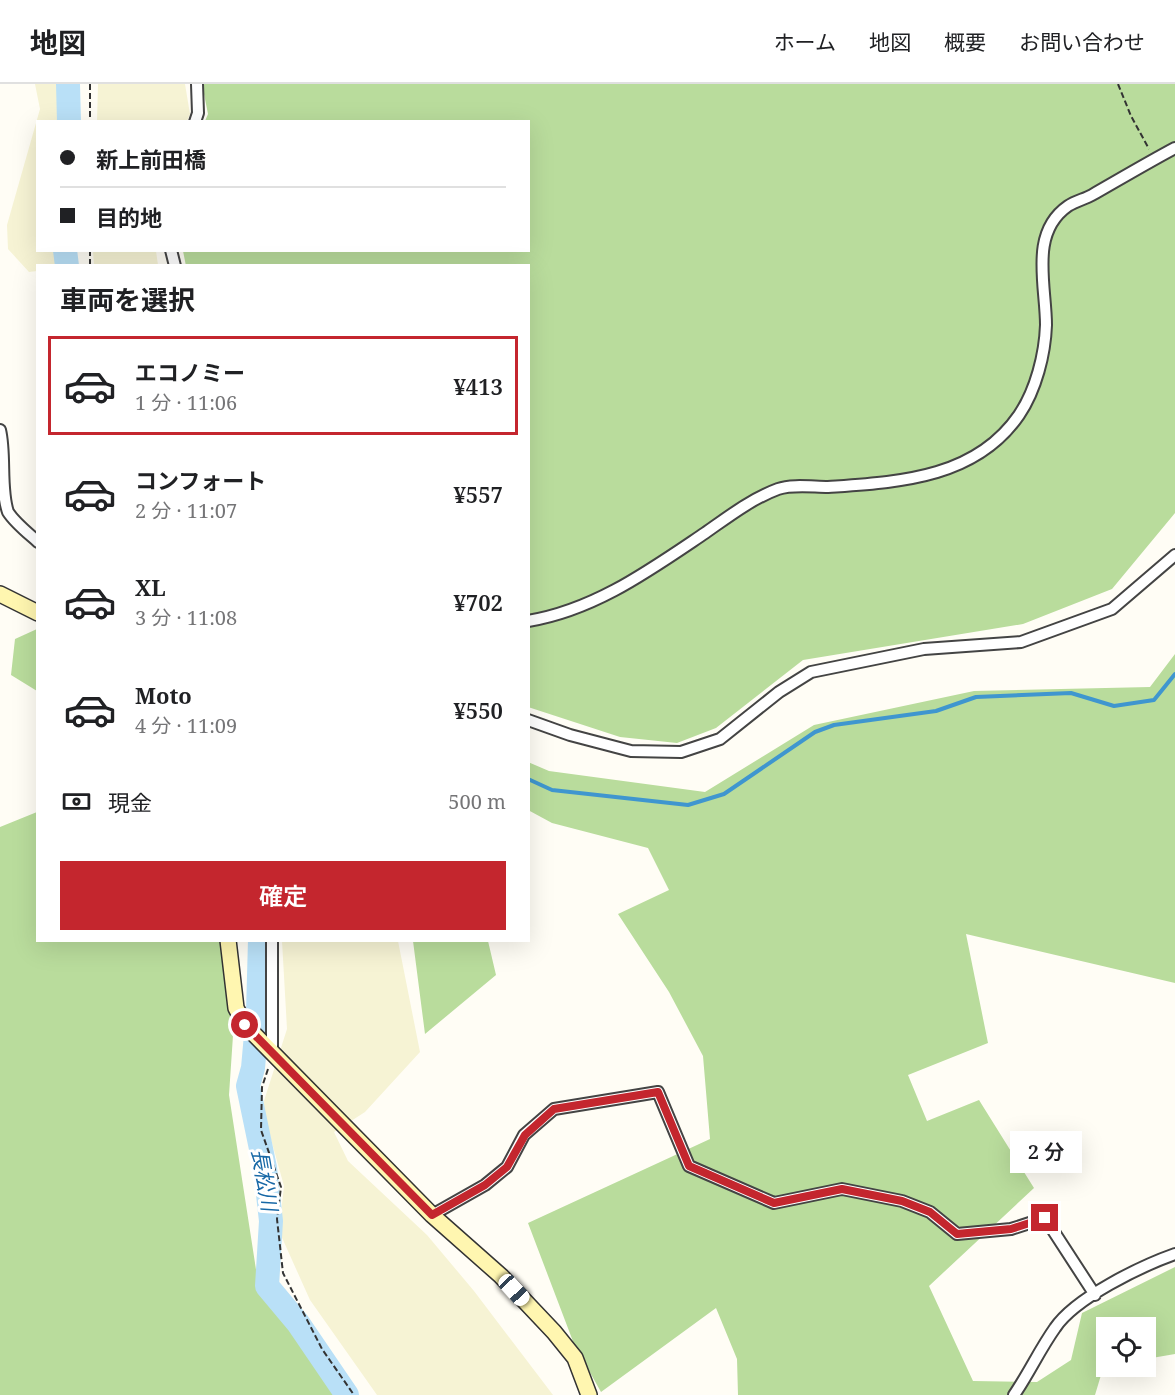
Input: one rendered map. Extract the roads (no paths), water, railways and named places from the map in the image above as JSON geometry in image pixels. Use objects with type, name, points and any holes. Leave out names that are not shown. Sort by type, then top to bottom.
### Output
[{"type":"street","points":[[196,120],[198,113],[197,84]]},
{"type":"street","points":[[530,621],[546,618],[614,592],[750,502],[781,488],[883,483],[925,477],[967,462],[991,446],[1019,414],[1035,382],[1046,326],[1043,246],[1050,225],[1067,206],[1175,148]]},
{"type":"street","points":[[0,430],[3,443],[3,502],[9,513],[36,540]]},
{"type":"street","points":[[530,721],[570,735],[631,751],[681,752],[720,739],[779,692],[811,672],[924,649],[1021,642],[1112,609],[1175,555]]},
{"type":"street","points":[[0,594],[36,612]]},
{"type":"street","points":[[228,942],[236,1008],[245,1025],[269,1052],[432,1215],[501,1276],[554,1332],[575,1359],[589,1395]]},
{"type":"street","points":[[269,1052],[272,942]]},
{"type":"street","points":[[432,1215],[485,1185],[507,1167],[525,1135],[554,1109],[658,1092],[689,1166],[774,1203],[842,1189],[902,1201],[930,1212],[957,1234],[1011,1229],[1045,1218],[1095,1295]]},
{"type":"street","points":[[1014,1395],[1055,1326],[1070,1311],[1142,1266],[1175,1254]]},
{"type":"waterway","name":"長松川","points":[[68,84],[69,120]]},
{"type":"waterway","name":"長松川","points":[[65,252],[67,264]]},
{"type":"waterway","points":[[530,780],[552,790],[688,805],[724,794],[815,732],[834,725],[936,711],[976,697],[1071,693],[1114,706],[1154,700],[1175,674]]},
{"type":"waterway","name":"長松川","points":[[260,942],[258,1012],[253,1068],[248,1086],[265,1168],[271,1221],[267,1286],[298,1323],[347,1395]]}]
